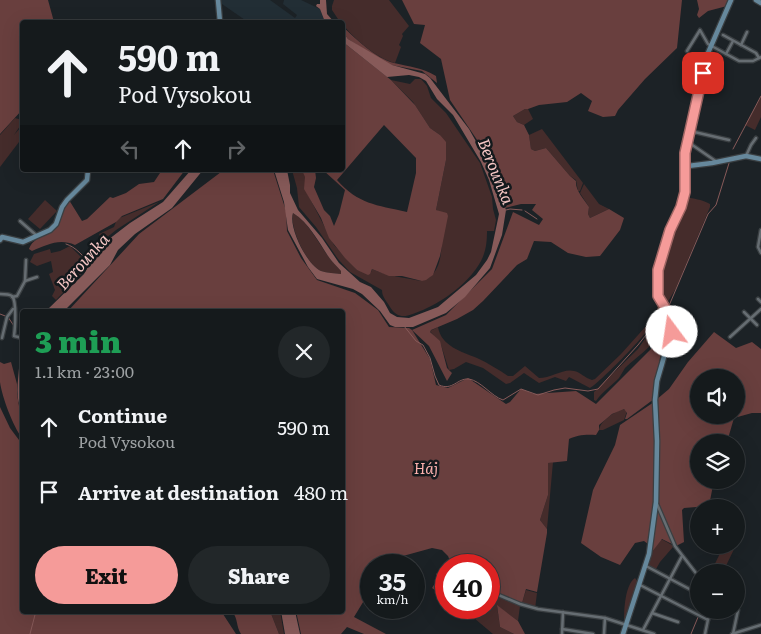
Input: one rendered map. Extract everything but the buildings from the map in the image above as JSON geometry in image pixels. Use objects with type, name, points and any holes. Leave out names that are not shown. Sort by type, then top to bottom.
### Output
[{"type":"street","points":[[218,0],[220,20]]},
{"type":"street","points":[[624,634],[652,544],[656,502],[657,441],[655,400],[657,381],[673,326],[669,314],[658,296],[658,270],[670,230],[681,207],[685,192],[685,153],[708,53],[731,0]]},
{"type":"street","points":[[687,51],[700,30],[711,45],[741,62],[760,58],[756,53],[723,35]]},
{"type":"street","points":[[741,44],[748,32]]},
{"type":"street","points":[[726,54],[733,41]]},
{"type":"street","points":[[690,131],[729,140]]},
{"type":"street","points":[[746,156],[756,138]]},
{"type":"street","points":[[688,142],[717,162]]},
{"type":"street","points":[[686,168],[746,156],[761,159]]},
{"type":"street","points":[[1,238],[21,242],[52,229],[67,200],[87,180],[88,172]]},
{"type":"street","points":[[20,221],[38,236]]},
{"type":"street","points":[[761,230],[758,247],[761,253]]},
{"type":"street","points":[[2,338],[8,316],[25,281],[26,260]]},
{"type":"street","points":[[25,281],[37,277]]},
{"type":"street","points":[[0,294],[12,297],[17,296]]},
{"type":"street","points":[[12,297],[16,324],[14,336],[20,338]]},
{"type":"street","points":[[730,337],[761,309]]},
{"type":"street","points":[[744,312],[757,325]]},
{"type":"street","points":[[656,502],[675,546],[690,566]]},
{"type":"street","points":[[643,630],[682,556]]},
{"type":"street","points":[[646,566],[690,589]]},
{"type":"street","points":[[640,584],[708,620],[705,634]]},
{"type":"street","points":[[500,596],[538,609],[605,618],[654,634]]},
{"type":"street","points":[[562,634],[563,612]]},
{"type":"street","points":[[652,613],[678,622]]},
{"type":"street","points":[[604,634],[605,618]]},
{"type":"street","points":[[736,619],[732,634],[761,626]]},
{"type":"street","points":[[562,629],[592,634]]},
{"type":"shaded area","points":[[221,0],[270,0],[295,18],[297,15],[283,4],[284,0],[301,0],[320,9],[324,20],[245,20],[222,4]]},
{"type":"shaded area","points":[[320,0],[326,0],[327,14],[332,20],[324,20],[320,9],[316,6],[320,4]]},
{"type":"shaded area","points":[[334,0],[389,0],[409,26],[402,34],[399,45],[401,47],[395,63],[374,53],[360,42],[345,27],[345,20],[339,20],[332,10]]},
{"type":"shaded area","points":[[345,35],[348,39],[392,65],[425,74],[430,78],[469,129],[491,168],[506,210],[502,235],[490,268],[465,297],[446,313],[413,327],[395,327],[390,325],[380,311],[362,294],[353,289],[317,279],[308,267],[288,230],[284,202],[275,172],[287,172],[290,193],[298,210],[322,238],[339,263],[360,282],[371,287],[384,302],[390,313],[397,317],[409,318],[438,307],[476,275],[491,252],[499,214],[489,180],[481,162],[453,115],[437,99],[426,81],[409,75],[387,77],[345,44]],"holes":[[[293,213],[304,222],[341,271],[341,274],[321,271],[305,254],[293,227]]]},
{"type":"shaded area","points":[[415,79],[421,79],[427,86],[431,98],[446,113],[480,163],[492,197],[496,220],[494,231],[487,231],[484,254],[470,277],[448,296],[431,306],[409,315],[401,316],[393,312],[383,297],[382,290],[350,272],[338,259],[316,227],[299,207],[293,172],[304,172],[305,174],[306,191],[334,245],[357,270],[371,272],[372,269],[390,275],[422,281],[430,277],[436,269],[441,253],[440,212],[436,210],[446,154],[440,135],[430,128],[413,102],[391,80],[410,84]]},
{"type":"shaded area","points":[[761,97],[761,117],[755,130],[745,125]]},
{"type":"shaded area","points":[[528,109],[533,119],[524,125],[517,122],[513,116]]},
{"type":"shaded area","points":[[15,118],[20,119],[20,126],[14,135],[20,128],[20,141],[0,167],[0,135]]},
{"type":"shaded area","points":[[542,129],[583,183],[580,191],[578,191],[576,180],[570,176],[546,148],[535,151],[531,149],[529,135]]},
{"type":"shaded area","points":[[189,172],[201,172],[172,208],[135,234],[118,250],[110,265],[66,309],[48,309],[84,274],[100,246],[130,223],[163,202]]},
{"type":"shaded area","points":[[584,184],[599,204],[609,209],[590,218],[588,214],[589,207],[580,193]]},
{"type":"shaded area","points":[[686,197],[706,202],[710,204],[710,207],[676,288],[666,305],[660,296],[658,284],[660,269],[664,252]]},
{"type":"shaded area","points":[[45,200],[57,211],[40,229],[28,219]]},
{"type":"shaded area","points":[[159,202],[116,230],[100,243],[85,270],[56,300],[52,296],[55,290],[49,274],[53,272],[51,261],[37,266],[30,262],[34,254],[50,249],[51,253],[60,251],[70,246],[81,257],[85,257],[85,252],[101,240],[99,234],[114,227],[117,219]]},
{"type":"shaded area","points":[[293,213],[308,227],[342,272],[341,274],[321,271],[310,261],[296,236],[292,219]]},
{"type":"shaded area","points":[[658,304],[660,313],[650,328],[616,365],[590,388],[569,377],[566,381],[555,377],[539,383],[524,373],[506,384],[483,368],[466,362],[449,370],[441,345],[430,331],[438,327],[440,334],[448,344],[485,362],[508,376],[513,376],[525,366],[539,378],[570,370],[592,380],[621,354],[656,315]]},
{"type":"shaded area","points":[[661,319],[659,333],[655,340],[625,368],[619,378],[596,401],[594,400],[594,392],[638,349]]},
{"type":"shaded area","points":[[20,368],[20,406],[18,396]]},
{"type":"shaded area","points":[[623,409],[627,411],[624,420],[599,430],[602,423],[608,417]]},
{"type":"shaded area","points":[[553,462],[547,529],[540,520],[548,495],[548,463]]},
{"type":"shaded area","points":[[660,540],[673,547],[656,569],[654,569],[647,565],[652,552]]},
{"type":"shaded area","points":[[720,554],[732,554],[727,564],[715,564]]},
{"type":"shaded area","points":[[635,578],[638,582],[624,621],[627,592]]},
{"type":"shaded area","points":[[526,590],[537,593],[535,609],[520,606],[518,621],[500,608],[500,595],[522,603]]},
{"type":"shaded area","points":[[271,614],[281,614],[284,634],[279,634]]},
{"type":"shaded area","points":[[282,614],[296,614],[300,634],[285,634]]},
{"type":"shaded area","points":[[475,619],[499,619],[500,627],[514,634],[493,634]]},
{"type":"green space","points":[[0,0],[48,0],[53,20],[20,20],[20,112],[0,134]]},
{"type":"green space","points":[[402,0],[682,0],[677,48],[645,79],[615,116],[603,117],[588,111],[592,101],[581,93],[567,102],[539,105],[525,109],[513,116],[517,122],[524,125],[529,135],[531,149],[535,151],[546,148],[576,181],[578,191],[589,207],[588,214],[590,218],[609,209],[624,218],[620,230],[600,256],[586,257],[568,253],[551,242],[534,241],[527,259],[517,265],[473,310],[431,330],[430,332],[440,341],[447,368],[452,373],[447,381],[429,346],[412,330],[446,315],[492,269],[513,212],[539,225],[543,219],[532,210],[536,204],[521,204],[505,208],[488,156],[450,100],[441,59],[420,43],[425,25],[414,24]]},
{"type":"green space","points":[[697,0],[730,0],[727,6],[708,11],[699,18],[697,15],[699,9]]},
{"type":"green space","points":[[345,29],[380,57],[387,61],[431,73],[436,76],[437,83],[422,71],[391,65],[348,39],[345,35]]},
{"type":"green space","points":[[345,44],[391,80],[415,105],[430,128],[446,142],[446,160],[436,210],[447,213],[448,216],[440,256],[433,275],[422,281],[402,276],[389,276],[372,269],[368,275],[357,270],[329,238],[321,218],[304,189],[305,177],[303,172],[315,172],[314,187],[324,210],[330,216],[334,226],[345,190],[325,172],[344,172],[337,180],[360,199],[407,212],[416,173],[416,158],[384,125],[345,171]]},
{"type":"green space","points":[[161,172],[183,172],[163,199],[122,216],[116,222],[75,245],[58,242],[32,251],[29,249],[37,239],[51,232],[56,226],[69,200],[82,221],[87,219],[110,197],[113,198],[126,193],[139,184],[154,182]]},
{"type":"green space","name":"Háj","points":[[221,172],[274,172],[286,211],[287,231],[301,258],[317,280],[355,293],[378,310],[389,327],[409,328],[412,330],[430,359],[436,385],[448,388],[468,378],[506,404],[521,389],[534,394],[576,391],[596,404],[663,337],[654,399],[627,419],[625,419],[627,413],[624,409],[612,414],[599,425],[596,435],[582,435],[569,439],[567,461],[548,463],[548,495],[540,520],[547,529],[547,533],[537,592],[526,589],[522,603],[500,595],[500,554],[446,554],[442,550],[432,548],[410,554],[360,554],[360,607],[354,617],[386,634],[364,634],[347,627],[341,634],[301,634],[297,614],[345,614],[345,309],[70,309],[139,234]]},
{"type":"green space","points":[[714,332],[736,348],[752,342],[761,349],[761,413],[745,415],[745,369],[690,369],[690,424],[732,424],[729,434],[690,434],[690,489],[712,489],[710,499],[690,499],[690,508],[682,510],[684,542],[676,546],[662,539],[652,552],[656,502],[656,400],[669,389],[688,362]]},
{"type":"green space","points":[[0,362],[4,364],[11,362],[17,384],[20,408],[20,435],[12,419],[0,382]]},
{"type":"green space","points":[[654,402],[656,441],[655,502],[648,547],[648,544],[644,541],[635,543],[620,565],[601,557],[581,543],[593,490],[615,445],[620,425]]},
{"type":"green space","points":[[0,407],[10,428],[20,441],[20,614],[223,614],[236,634],[0,634]]},
{"type":"green space","points":[[500,607],[518,621],[525,634],[514,634],[500,627]]},
{"type":"green space","points":[[271,614],[279,634],[241,634],[235,615]]},
{"type":"waterway","points":[[733,149],[761,96]]},
{"type":"waterway","points":[[668,308],[708,214],[716,205],[730,160]]},
{"type":"waterway","name":"Berounka","points":[[506,210],[522,210]]},
{"type":"waterway","points":[[525,211],[537,219]]},
{"type":"waterway","name":"Berounka","points":[[66,244],[70,245],[90,264]]},
{"type":"waterway","points":[[404,326],[416,341],[423,345],[430,358],[439,385],[448,386],[461,380],[469,379],[503,400],[521,389],[538,395],[565,388],[588,391],[598,389],[638,345],[665,311]]},
{"type":"waterway","points":[[0,314],[8,317],[14,326]]},
{"type":"waterway","points":[[30,634],[35,614]]},
{"type":"waterway","points":[[691,634],[697,619]]},
{"type":"route","points":[[672,332],[672,319],[658,296],[658,270],[665,243],[681,207],[685,192],[685,153],[703,73]]}]
